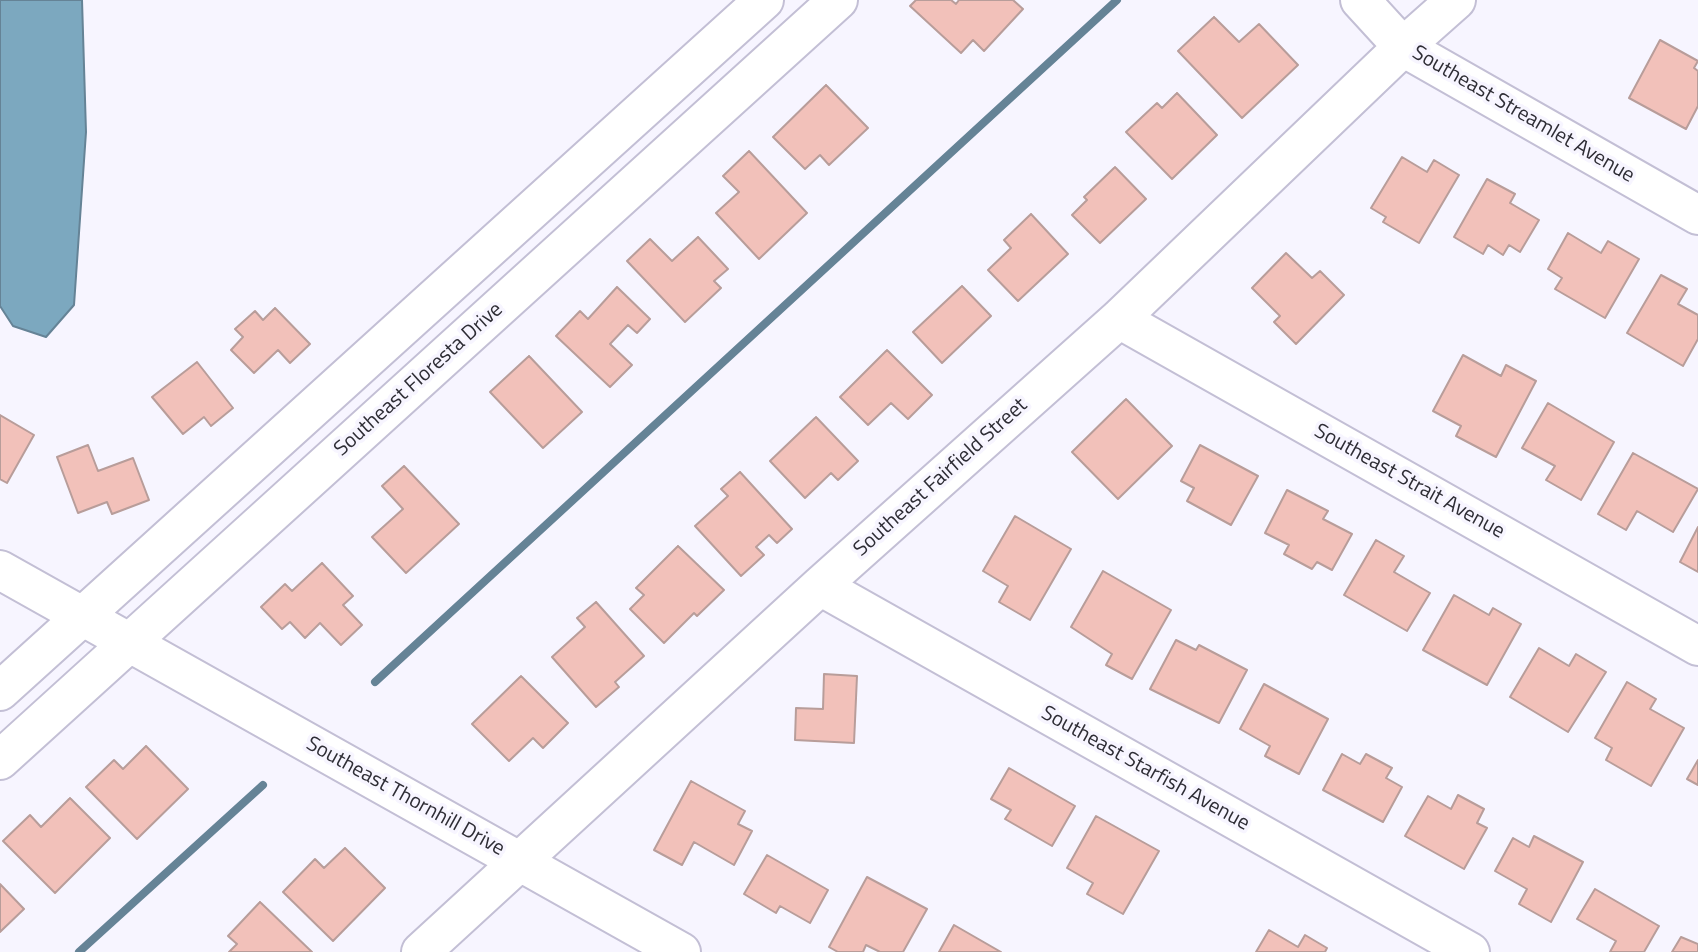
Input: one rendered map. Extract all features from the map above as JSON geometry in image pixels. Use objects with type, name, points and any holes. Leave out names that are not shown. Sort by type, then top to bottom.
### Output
[{"type":"street","points":[[0,691],[764,0]]},
{"type":"street","name":"Southeast Floresta Drive","points":[[0,760],[838,0]]},
{"type":"street","name":"Southeast Streamlet Avenue","points":[[1360,0],[1402,47],[1698,215]]},
{"type":"street","name":"Southeast Fairfield Street","points":[[421,952],[820,586],[1119,319],[1402,47],[1456,0]]},
{"type":"street","name":"Southeast Strait Avenue","points":[[1119,319],[1698,646]]},
{"type":"street","points":[[0,570],[82,615]]},
{"type":"street","name":"Southeast Starfish Avenue","points":[[820,586],[1470,952]]},
{"type":"street","name":"Southeast Thornhill Drive","points":[[82,615],[129,644],[681,952]]},
{"type":"water","points":[[0,0],[82,0],[86,132],[74,305],[46,337],[13,326],[0,306]]},
{"type":"building","points":[[916,0],[951,0],[956,4],[959,0],[1013,0],[1023,9],[984,51],[973,40],[961,53],[910,6]]},
{"type":"building","points":[[1214,17],[1239,42],[1259,24],[1298,65],[1242,118],[1178,51]]},
{"type":"building","points":[[1660,40],[1698,61],[1694,68],[1698,71],[1698,106],[1686,129],[1629,98]]},
{"type":"building","points":[[826,85],[868,128],[829,165],[820,155],[805,169],[773,137]]},
{"type":"building","points":[[1177,93],[1217,135],[1172,179],[1126,132],[1157,103],[1162,108]]},
{"type":"building","points":[[749,151],[807,213],[759,259],[716,213],[739,192],[723,176]]},
{"type":"building","points":[[1402,157],[1427,172],[1434,160],[1459,175],[1419,243],[1383,222],[1386,217],[1371,208]]},
{"type":"building","points":[[1115,167],[1146,199],[1100,243],[1072,215],[1087,200],[1084,197]]},
{"type":"building","points":[[1487,179],[1515,194],[1510,203],[1539,220],[1520,252],[1509,245],[1503,255],[1488,245],[1483,254],[1454,237]]},
{"type":"building","points":[[1031,214],[1068,254],[1018,301],[988,270],[1011,248],[1004,240]]},
{"type":"building","points":[[1568,233],[1601,253],[1608,241],[1639,259],[1605,318],[1555,289],[1562,278],[1548,269]]},
{"type":"building","points":[[698,237],[728,269],[714,281],[721,288],[685,322],[627,261],[650,239],[672,261]]},
{"type":"building","points":[[1286,253],[1312,278],[1320,271],[1344,295],[1296,344],[1274,322],[1280,316],[1252,288]]},
{"type":"building","points":[[1661,275],[1687,289],[1678,304],[1698,315],[1698,339],[1683,366],[1627,333]]},
{"type":"building","points":[[962,286],[991,316],[942,363],[913,332]]},
{"type":"building","points":[[617,287],[650,319],[637,333],[628,325],[610,344],[632,365],[610,387],[556,336],[580,311],[588,319]]},
{"type":"building","points":[[275,308],[310,344],[290,363],[278,350],[254,373],[231,350],[243,337],[235,329],[255,311],[263,320]]},
{"type":"building","points":[[887,350],[932,395],[908,419],[891,403],[868,425],[840,397]]},
{"type":"building","points":[[1463,355],[1501,376],[1506,365],[1536,381],[1496,457],[1456,436],[1461,426],[1433,411]]},
{"type":"building","points":[[529,356],[582,412],[543,448],[490,392]]},
{"type":"building","points":[[197,362],[233,408],[211,426],[204,417],[183,434],[152,397]]},
{"type":"building","points":[[1126,399],[1172,446],[1118,499],[1072,452]]},
{"type":"building","points":[[1548,403],[1614,442],[1581,500],[1546,480],[1555,466],[1522,448]]},
{"type":"building","points":[[0,415],[34,435],[7,483],[0,479]]},
{"type":"building","points":[[816,417],[858,461],[838,480],[831,473],[805,498],[770,461]]},
{"type":"building","points":[[88,445],[98,471],[133,458],[149,500],[112,514],[107,502],[78,513],[57,457]]},
{"type":"building","points":[[1200,445],[1258,476],[1231,525],[1187,501],[1194,488],[1181,481]]},
{"type":"building","points":[[1633,453],[1698,489],[1673,532],[1637,511],[1626,530],[1598,514]]},
{"type":"building","points":[[404,466],[459,524],[406,573],[372,537],[403,509],[382,486]]},
{"type":"building","points":[[740,472],[792,529],[777,543],[769,535],[756,547],[764,555],[741,576],[695,526],[728,496],[721,489]]},
{"type":"building","points":[[1287,490],[1328,511],[1323,519],[1352,534],[1332,570],[1317,562],[1312,569],[1284,554],[1289,545],[1265,533]]},
{"type":"building","points":[[1015,516],[1071,549],[1030,620],[999,602],[1008,586],[983,571]]},
{"type":"building","points":[[1698,527],[1698,572],[1680,562]]},
{"type":"building","points":[[1376,540],[1404,556],[1394,572],[1430,593],[1407,631],[1344,595]]},
{"type":"building","points":[[678,546],[724,590],[697,616],[694,613],[664,643],[630,609],[644,595],[636,588]]},
{"type":"building","points":[[322,563],[353,596],[343,605],[362,625],[341,645],[320,623],[305,638],[290,622],[282,629],[261,607],[285,584],[292,591]]},
{"type":"building","points":[[1103,571],[1171,610],[1132,679],[1106,665],[1112,654],[1071,627]]},
{"type":"building","points":[[1454,595],[1489,615],[1493,608],[1521,624],[1487,685],[1423,650]]},
{"type":"building","points":[[596,602],[644,656],[615,682],[619,687],[596,707],[552,657],[585,627],[577,618]]},
{"type":"building","points":[[1176,640],[1196,650],[1199,645],[1247,670],[1219,723],[1150,689]]},
{"type":"building","points":[[1539,648],[1569,666],[1576,654],[1606,672],[1568,732],[1510,697]]},
{"type":"building","points":[[824,674],[857,676],[854,743],[795,740],[796,708],[823,709]]},
{"type":"building","points":[[521,676],[568,723],[543,748],[533,738],[509,761],[472,724]]},
{"type":"building","points":[[1627,682],[1656,699],[1650,709],[1684,728],[1651,786],[1606,760],[1612,748],[1595,738]]},
{"type":"building","points":[[1264,684],[1328,719],[1299,774],[1265,756],[1270,746],[1240,729]]},
{"type":"building","points":[[146,746],[188,789],[137,839],[86,787],[114,760],[123,769]]},
{"type":"building","points":[[1342,754],[1360,764],[1366,754],[1392,768],[1386,778],[1402,787],[1383,822],[1323,790]]},
{"type":"building","points":[[1698,760],[1698,785],[1687,779]]},
{"type":"building","points":[[1009,768],[1075,806],[1052,846],[1005,819],[1011,810],[991,799]]},
{"type":"building","points":[[691,781],[745,811],[738,824],[752,831],[734,865],[694,842],[682,865],[654,850]]},
{"type":"building","points":[[1458,795],[1484,809],[1477,823],[1487,828],[1464,869],[1405,836],[1428,796],[1451,809]]},
{"type":"building","points":[[70,798],[110,838],[55,893],[3,841],[30,815],[41,827]]},
{"type":"building","points":[[1096,816],[1159,851],[1123,914],[1087,894],[1093,883],[1067,868]]},
{"type":"building","points":[[1534,836],[1583,862],[1551,922],[1519,904],[1527,889],[1495,871],[1513,838],[1529,847]]},
{"type":"building","points":[[345,848],[385,888],[333,941],[283,892],[315,859],[324,868]]},
{"type":"building","points":[[767,855],[828,890],[810,923],[780,906],[776,913],[744,894]]},
{"type":"building","points":[[867,877],[927,909],[903,952],[880,952],[866,945],[863,952],[838,952],[829,947]]},
{"type":"building","points":[[0,884],[24,909],[0,932]]},
{"type":"building","points":[[1595,889],[1659,926],[1644,952],[1610,952],[1616,941],[1577,919]]},
{"type":"building","points":[[260,902],[312,952],[229,952],[237,944],[228,936]]},
{"type":"building","points":[[954,925],[1001,952],[939,952]]},
{"type":"building","points":[[1269,930],[1298,947],[1305,935],[1327,948],[1325,952],[1256,952]]},
{"type":"building","points":[[1681,937],[1698,944],[1698,952],[1672,952]]},
{"type":"waterway","points":[[375,682],[1117,0]]},
{"type":"waterway","points":[[79,952],[263,785]]}]
